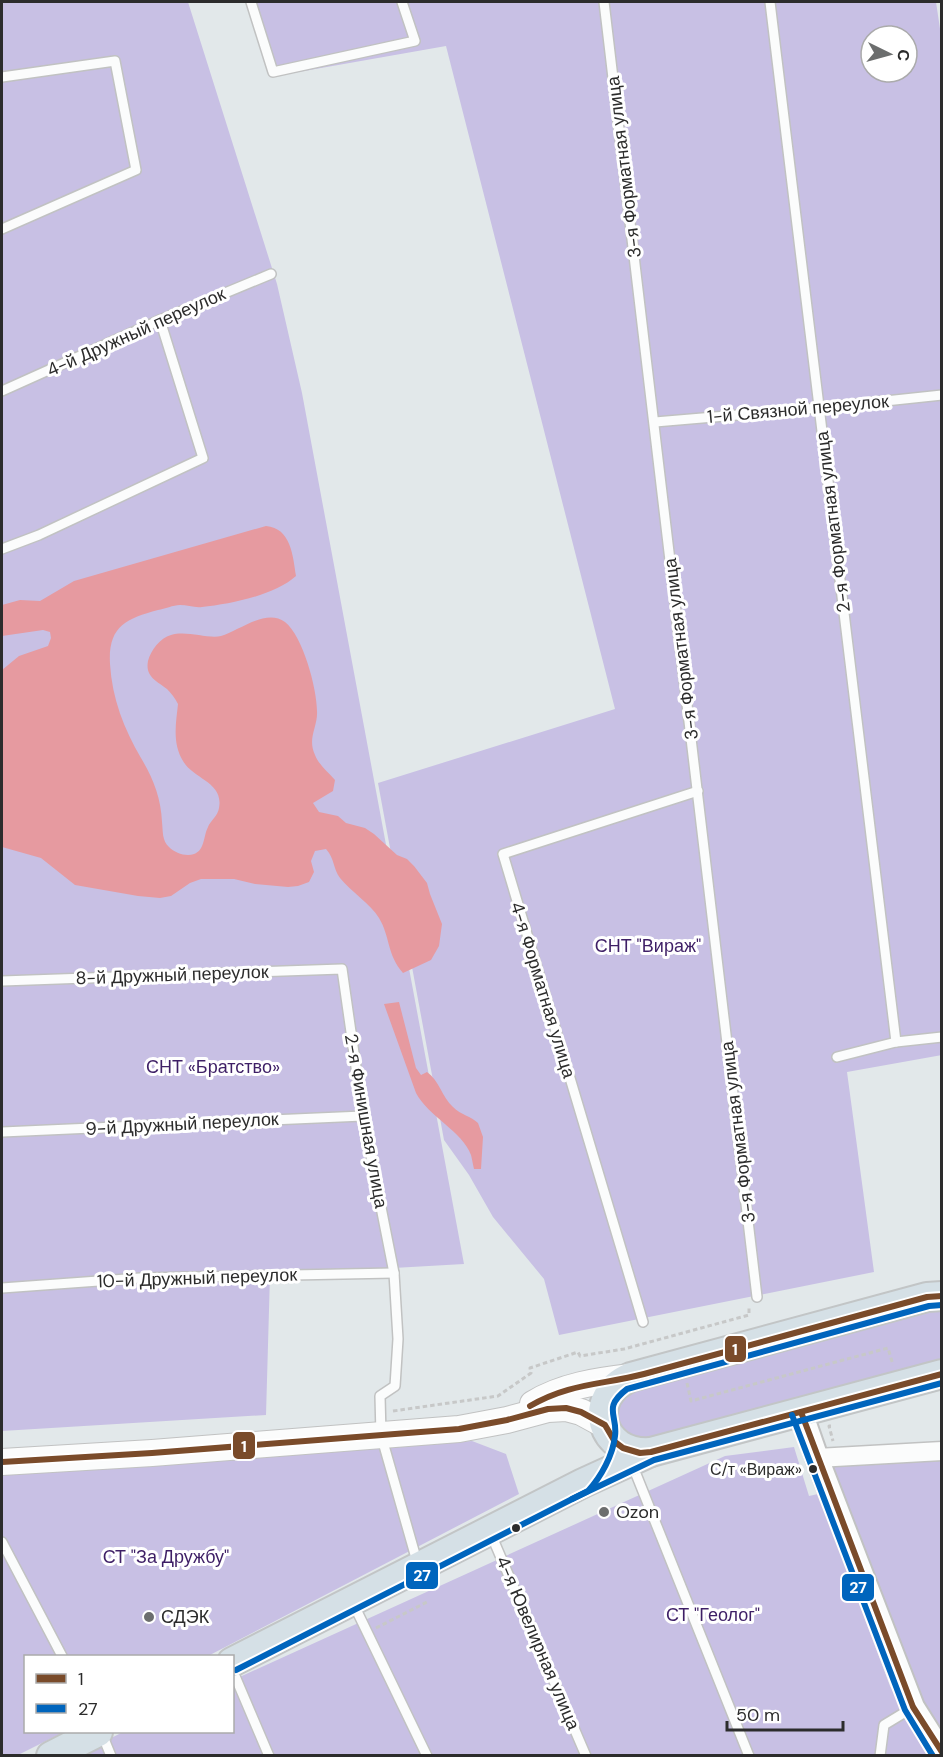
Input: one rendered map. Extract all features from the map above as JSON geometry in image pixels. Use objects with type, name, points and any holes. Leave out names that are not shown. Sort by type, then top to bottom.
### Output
[{"type":"main road","points":[[507,1420],[545,1396],[594,1381],[631,1377],[927,1297],[942,1296]]},
{"type":"main road","points":[[234,1661],[489,1530],[641,1457],[942,1374]]},
{"type":"main road","points":[[584,1483],[598,1459],[606,1429],[604,1409],[608,1396],[616,1385],[631,1377]]},
{"type":"main road","points":[[2,1462],[152,1453],[459,1429],[548,1409],[566,1408],[581,1412],[606,1429],[615,1442],[641,1457]]},
{"type":"main road","points":[[51,1755],[95,1733]]},
{"type":"street","points":[[801,1412],[913,1707],[942,1753]]},
{"type":"street","points":[[817,1458],[942,1451]]},
{"type":"lane","points":[[252,2],[273,72],[415,41],[402,2]]},
{"type":"lane","name":"3-я Форматная улица","points":[[604,2],[757,1297]]},
{"type":"lane","name":"2-я Форматная улица","points":[[770,2],[896,1042]]},
{"type":"lane","points":[[2,77],[115,61],[136,171],[2,229]]},
{"type":"lane","name":"4-й Дружный переулок","points":[[2,392],[160,320],[271,274]]},
{"type":"lane","points":[[2,549],[39,535],[203,458],[160,320]]},
{"type":"lane","name":"1-й Связной переулок","points":[[655,422],[942,395]]},
{"type":"lane","name":"4-я Форматная улица","points":[[643,1322],[503,854],[698,791]]},
{"type":"lane","name":"8-й Дружный переулок","points":[[2,981],[342,969]]},
{"type":"lane","name":"2-я Финишная улица","points":[[342,969],[363,1116],[394,1273],[398,1339],[395,1386],[380,1396],[381,1435]]},
{"type":"lane","points":[[837,1057],[896,1042],[942,1037]]},
{"type":"lane","name":"9-й Дружный переулок","points":[[2,1132],[363,1116]]},
{"type":"lane","name":"10-й Дружный переулок","points":[[2,1288],[140,1278],[394,1273]]},
{"type":"lane","points":[[381,1435],[419,1566]]},
{"type":"lane","points":[[641,1457],[749,1755]]},
{"type":"lane","name":"4-я Ювелирная улица","points":[[489,1530],[586,1755]]},
{"type":"lane","points":[[2,1542],[61,1655]]},
{"type":"lane","points":[[352,1600],[427,1755]]},
{"type":"lane","points":[[234,1674],[269,1755]]},
{"type":"lane","points":[[880,1755],[884,1725],[913,1707]]},
{"type":"lane","points":[[100,1733],[111,1755]]},
{"type":"path","points":[[393,1412],[498,1396],[531,1373],[530,1368],[578,1352],[580,1356],[624,1349],[749,1315],[749,1308]]},
{"type":"path","points":[[375,1629],[427,1602]]},
{"type":"green space","name":"СНТ «Братство»","points":[[2,2],[188,2],[277,284],[302,393],[464,1264],[270,1275],[266,1415],[2,1431]]},
{"type":"green space","name":"СНТ \"Вираж\"","points":[[247,2],[936,2],[942,42],[942,1055],[847,1072],[874,1272],[559,1335],[544,1279],[493,1217],[469,1175],[444,1140],[378,783],[615,709],[446,46],[270,77]]},
{"type":"green space","points":[[941,1306],[941,1363],[647,1443],[633,1442],[613,1418],[624,1391]]},
{"type":"green space","name":"СТ \"За Дружбу\"","points":[[472,1441],[506,1454],[519,1494],[210,1655],[24,1655],[24,1733],[62,1733],[18,1755],[2,1756],[2,1466]]},
{"type":"green space","name":"СТ \"Геолог\"","points":[[794,1447],[809,1496],[818,1494],[890,1686],[929,1755],[76,1756],[121,1733],[234,1733],[234,1680],[725,1456]]},
{"type":"green space","points":[[941,1447],[941,1738],[907,1684],[823,1454]]},
{"type":"shaded area","points":[[266,526],[274,528],[286,537],[292,552],[296,576],[277,588],[252,598],[202,607],[175,606],[146,613],[128,621],[116,633],[110,651],[111,677],[116,701],[129,736],[156,789],[165,842],[177,853],[194,854],[200,850],[206,831],[217,813],[219,799],[212,786],[183,761],[177,747],[178,704],[168,691],[150,675],[149,657],[160,642],[171,635],[183,633],[216,637],[261,619],[278,618],[285,622],[298,639],[315,690],[317,717],[312,738],[313,749],[319,762],[335,780],[333,791],[313,803],[319,812],[338,816],[346,823],[365,828],[397,855],[407,859],[427,883],[442,924],[439,946],[431,960],[403,973],[394,959],[379,918],[371,907],[340,878],[326,849],[315,851],[311,861],[314,872],[309,882],[298,886],[255,884],[234,879],[201,879],[190,883],[171,896],[160,898],[75,885],[41,858],[2,847],[2,670],[19,656],[48,646],[51,638],[50,632],[43,630],[2,636],[2,605],[20,600],[40,601],[74,581]]},
{"type":"shaded area","points":[[399,1002],[416,1068],[421,1075],[427,1072],[431,1075],[453,1107],[478,1123],[483,1137],[481,1169],[474,1169],[471,1155],[461,1139],[421,1101],[416,1093],[384,1004]]},
{"type":"transit line","name":"1","points":[[530,1406],[544,1398],[572,1389],[644,1374],[927,1297],[942,1296]]},
{"type":"transit line","name":"27","points":[[236,1670],[588,1491],[609,1458],[615,1436],[613,1407],[615,1401],[627,1389],[929,1306],[942,1305]]},
{"type":"transit line","name":"1","points":[[2,1462],[152,1453],[459,1429],[548,1409],[566,1408],[581,1412],[605,1425],[615,1442],[623,1448],[640,1453],[651,1452],[942,1374]]},
{"type":"transit line","name":"27","points":[[572,1499],[654,1460],[942,1383]]},
{"type":"transit line","name":"1","points":[[801,1412],[913,1707],[942,1752]]},
{"type":"transit line","name":"27","points":[[792,1415],[905,1710],[933,1756]]},
{"type":"place","name":"С/т «Вираж»","points":[[813,1469]]},
{"type":"place","name":"Ozon","points":[[604,1512]]},
{"type":"place","name":"СДЭК","points":[[149,1617]]}]
